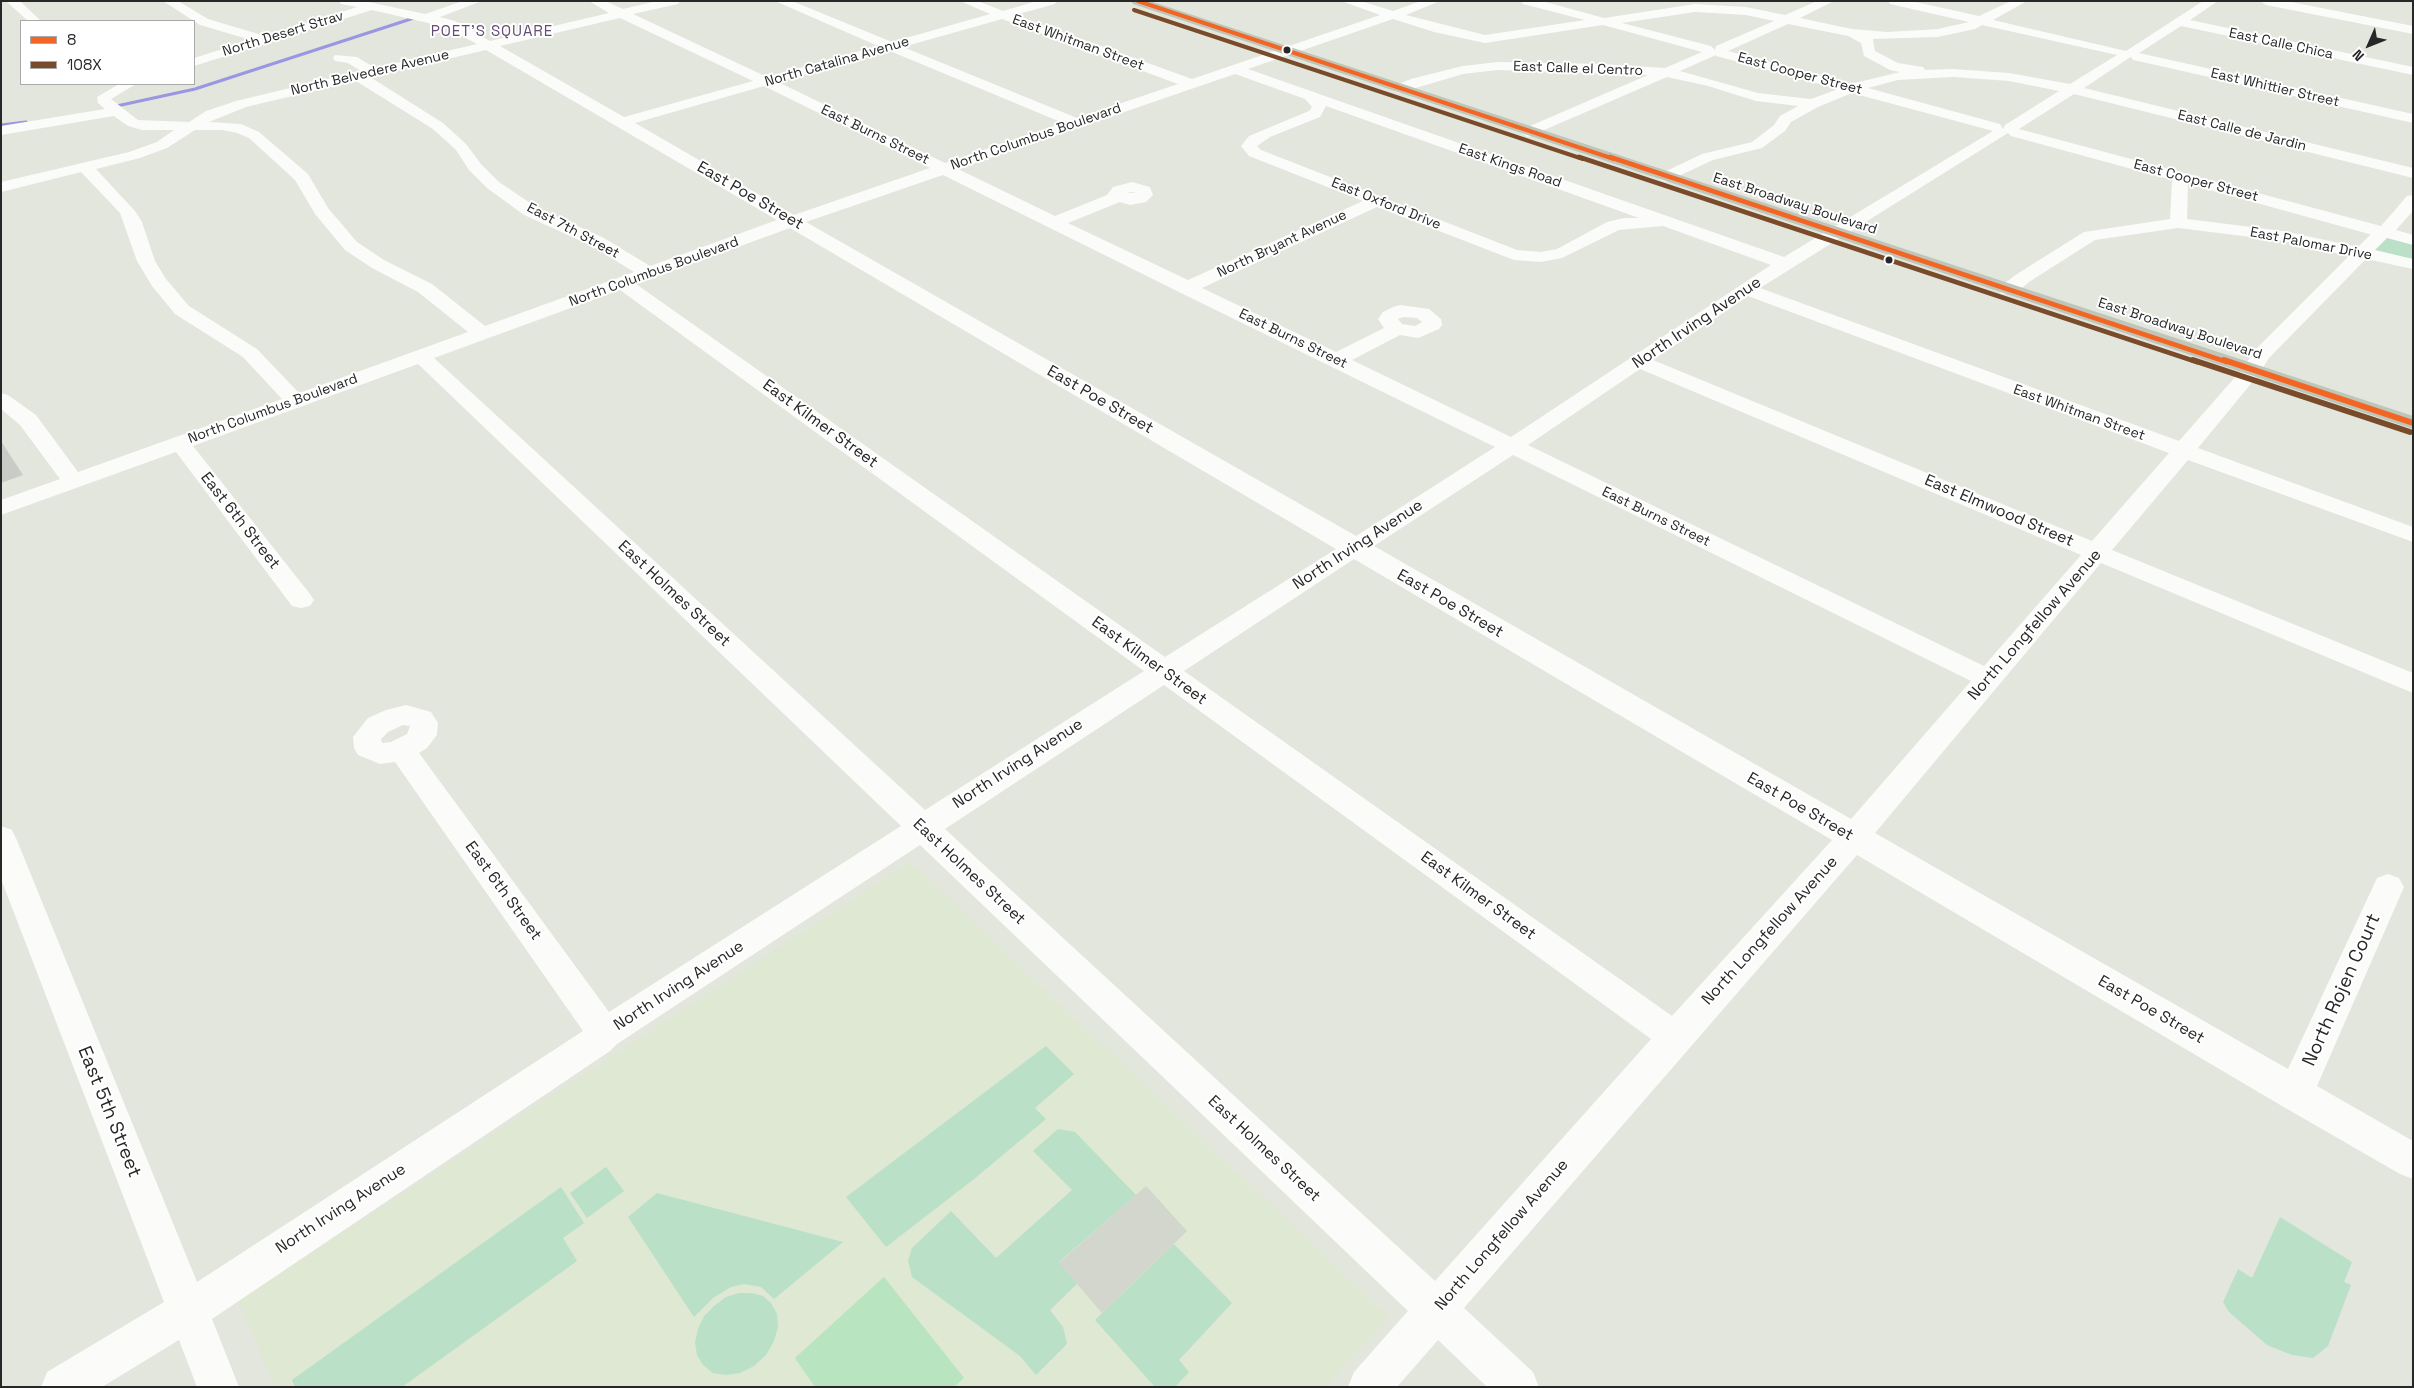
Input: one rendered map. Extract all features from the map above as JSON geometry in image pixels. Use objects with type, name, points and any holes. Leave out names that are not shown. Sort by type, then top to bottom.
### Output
[{"type":"main road","name":"East Broadway Boulevard","points":[[1137,1],[1289,44],[1399,89],[1666,177],[2023,278],[2257,363],[2413,423]]},
{"type":"main road","points":[[1178,1],[1237,20]]},
{"type":"main road","name":"East Broadway Boulevard","points":[[1309,43],[1416,82],[1684,168],[2008,290],[2257,363],[2365,388]]},
{"type":"street","points":[[12,1],[34,20]]},
{"type":"street","points":[[169,1],[204,22],[265,40]]},
{"type":"street","name":"East Poe Street","points":[[345,1],[450,24],[488,45],[2413,1161]]},
{"type":"street","points":[[410,14],[450,1]]},
{"type":"street","points":[[426,18],[476,1]]},
{"type":"street","name":"East Burns Street","points":[[596,1],[766,82],[1989,679]]},
{"type":"street","name":"North Belvedere Avenue","points":[[142,126],[674,1]]},
{"type":"street","points":[[781,1],[1076,123]]},
{"type":"street","name":"East Whitman Street","points":[[966,1],[1191,84]]},
{"type":"street","name":"North Catalina Avenue","points":[[622,122],[1051,1]]},
{"type":"street","points":[[1347,1],[1392,16],[1485,39],[1681,9],[1707,8],[1746,11],[1852,33],[1888,36],[1938,33],[1983,21],[2021,1]]},
{"type":"street","name":"North Columbus Boulevard","points":[[1,508],[792,221],[1234,69],[1289,44],[1309,43],[1434,1]]},
{"type":"street","name":"East Cooper Street","points":[[1528,1],[2413,240]]},
{"type":"street","points":[[1528,132],[1828,1]]},
{"type":"street","name":"East Whittier Street","points":[[1894,1],[2413,119]]},
{"type":"street","name":"North Irving Avenue","points":[[62,1387],[188,1310],[598,1040],[605,1033],[1512,446],[1640,362],[1746,289],[2212,1]]},
{"type":"street","points":[[2266,1],[2413,30]]},
{"type":"street","name":"North Desert Strav","points":[[195,62],[372,7]]},
{"type":"street","name":"East Calle Chica","points":[[2179,22],[2413,71]]},
{"type":"street","points":[[1852,33],[1868,41],[1888,36]]},
{"type":"street","points":[[1485,39],[1498,66]]},
{"type":"street","points":[[1868,41],[1869,53],[1896,71]]},
{"type":"street","name":"East 7th Street","points":[[340,58],[352,60],[365,75],[438,126],[461,147],[475,167],[493,185],[530,211],[598,242],[649,274]]},
{"type":"street","name":"East Calle el Centro","points":[[1399,89],[1416,82],[1463,70],[1498,66],[1602,68],[1664,72],[1712,82],[1756,97],[1813,104]]},
{"type":"street","name":"East Kings Road","points":[[1234,69],[1786,264]]},
{"type":"street","name":"East Calle de Jardin","points":[[1666,177],[1708,156],[1757,145],[1780,128],[1785,119],[1813,104],[1896,71],[2000,76],[2071,89],[2413,173]]},
{"type":"street","points":[[127,85],[104,97],[110,108],[132,123],[142,126],[222,126],[240,129],[254,135],[302,177],[321,210],[351,246],[378,264],[425,288],[483,334]]},
{"type":"street","points":[[1310,117],[1315,114],[1318,107],[1311,97]]},
{"type":"street","name":"East Calle el Centro","points":[[1756,97],[1785,119]]},
{"type":"street","name":"North Belvedere Avenue","points":[[1,188],[162,145],[211,114],[241,104]]},
{"type":"street","points":[[1,121],[110,108]]},
{"type":"street","points":[[1,131],[68,122],[110,108]]},
{"type":"street","points":[[1310,117],[1344,113],[1360,115]]},
{"type":"street","name":"East Oxford Drive","points":[[1310,117],[1254,139],[1249,146],[1255,153],[1514,256],[1541,257],[1562,252],[1614,226],[1624,223],[1646,222],[1686,228]]},
{"type":"street","points":[[85,167],[126,211],[133,222],[146,261],[159,282],[182,310],[250,353],[296,402]]},
{"type":"street","points":[[2178,223],[2180,178]]},
{"type":"street","points":[[1053,223],[1118,197]]},
{"type":"street","name":"North Bryant Avenue","points":[[1186,288],[1377,200]]},
{"type":"street","points":[[1608,200],[1616,210],[1614,226]]},
{"type":"street","name":"North Longfellow Avenue","points":[[1369,1387],[1675,1037],[1854,838],[2257,363],[2360,252],[2383,233],[2413,200]]},
{"type":"street","name":"East Palomar Drive","points":[[2008,290],[2023,278],[2090,236],[2178,223],[2284,236],[2413,264]]},
{"type":"street","name":"East Kilmer Street","points":[[623,283],[1675,1037]]},
{"type":"street","name":"East Whitman Street","points":[[1746,289],[2413,535]]},
{"type":"street","points":[[1337,360],[1397,329]]},
{"type":"street","name":"East Holmes Street","points":[[421,356],[921,828],[1518,1387]]},
{"type":"street","name":"East Elmwood Street","points":[[1640,362],[2413,684]]},
{"type":"street","points":[[1,399],[28,420],[74,482]]},
{"type":"street","name":"East 6th Street","points":[[180,443],[301,600]]},
{"type":"street","name":"East 6th Street","points":[[402,750],[605,1033]]},
{"type":"street","name":"East 5th Street","points":[[1,838],[218,1387]]},
{"type":"street","name":"North Rojen Court","points":[[2295,1094],[2388,887]]},
{"type":"shaded area","points":[[2383,234],[2413,242],[2413,263],[2366,253]]},
{"type":"shaded area","points":[[910,862],[1389,1317],[1325,1387],[276,1387],[238,1301]]},
{"type":"shaded area","points":[[1046,1046],[1074,1074],[1035,1108],[1046,1119],[974,1179],[886,1247],[846,1197]]},
{"type":"shaded area","points":[[1058,1129],[1075,1132],[1136,1195],[1059,1262],[1077,1284],[1050,1310],[1063,1327],[1067,1344],[1036,1375],[1020,1356],[912,1277],[908,1261],[912,1248],[951,1211],[996,1258],[1072,1190],[1033,1151]]},
{"type":"shaded area","points":[[606,1167],[624,1191],[587,1218],[570,1193]]},
{"type":"shaded area","points":[[1146,1186],[1187,1231],[1102,1313],[1059,1263]]},
{"type":"shaded area","points":[[561,1187],[584,1223],[563,1238],[577,1261],[402,1387],[295,1387],[292,1380]]},
{"type":"shaded area","points":[[657,1193],[843,1242],[774,1299],[761,1287],[744,1284],[731,1287],[713,1298],[694,1317],[628,1217]]},
{"type":"shaded area","points":[[2280,1217],[2352,1262],[2344,1282],[2351,1285],[2328,1346],[2313,1358],[2292,1355],[2267,1345],[2229,1312],[2223,1302],[2238,1269],[2252,1278]]},
{"type":"shaded area","points":[[1174,1244],[1232,1303],[1179,1360],[1189,1372],[1175,1387],[1155,1387],[1095,1320]]},
{"type":"shaded area","points":[[739,1293],[763,1296],[771,1303],[777,1314],[778,1327],[774,1341],[766,1355],[754,1366],[740,1373],[726,1375],[713,1373],[703,1365],[697,1355],[695,1342],[698,1329],[704,1316],[714,1306],[726,1297]]},
{"type":"green space","points":[[884,1277],[964,1378],[954,1387],[815,1387],[795,1358]]},
{"type":"building","points":[[1,441],[23,475],[1,483]]},
{"type":"waterway","points":[[112,107],[195,89],[417,17]]},
{"type":"waterway","points":[[1,125],[26,122]]},
{"type":"transit line","name":"8","points":[[1138,1],[2413,423]]},
{"type":"transit line","name":"108X","points":[[1134,10],[2410,432]]},
{"type":"district","name":"POET'S SQUARE","points":[[492,32]]}]
